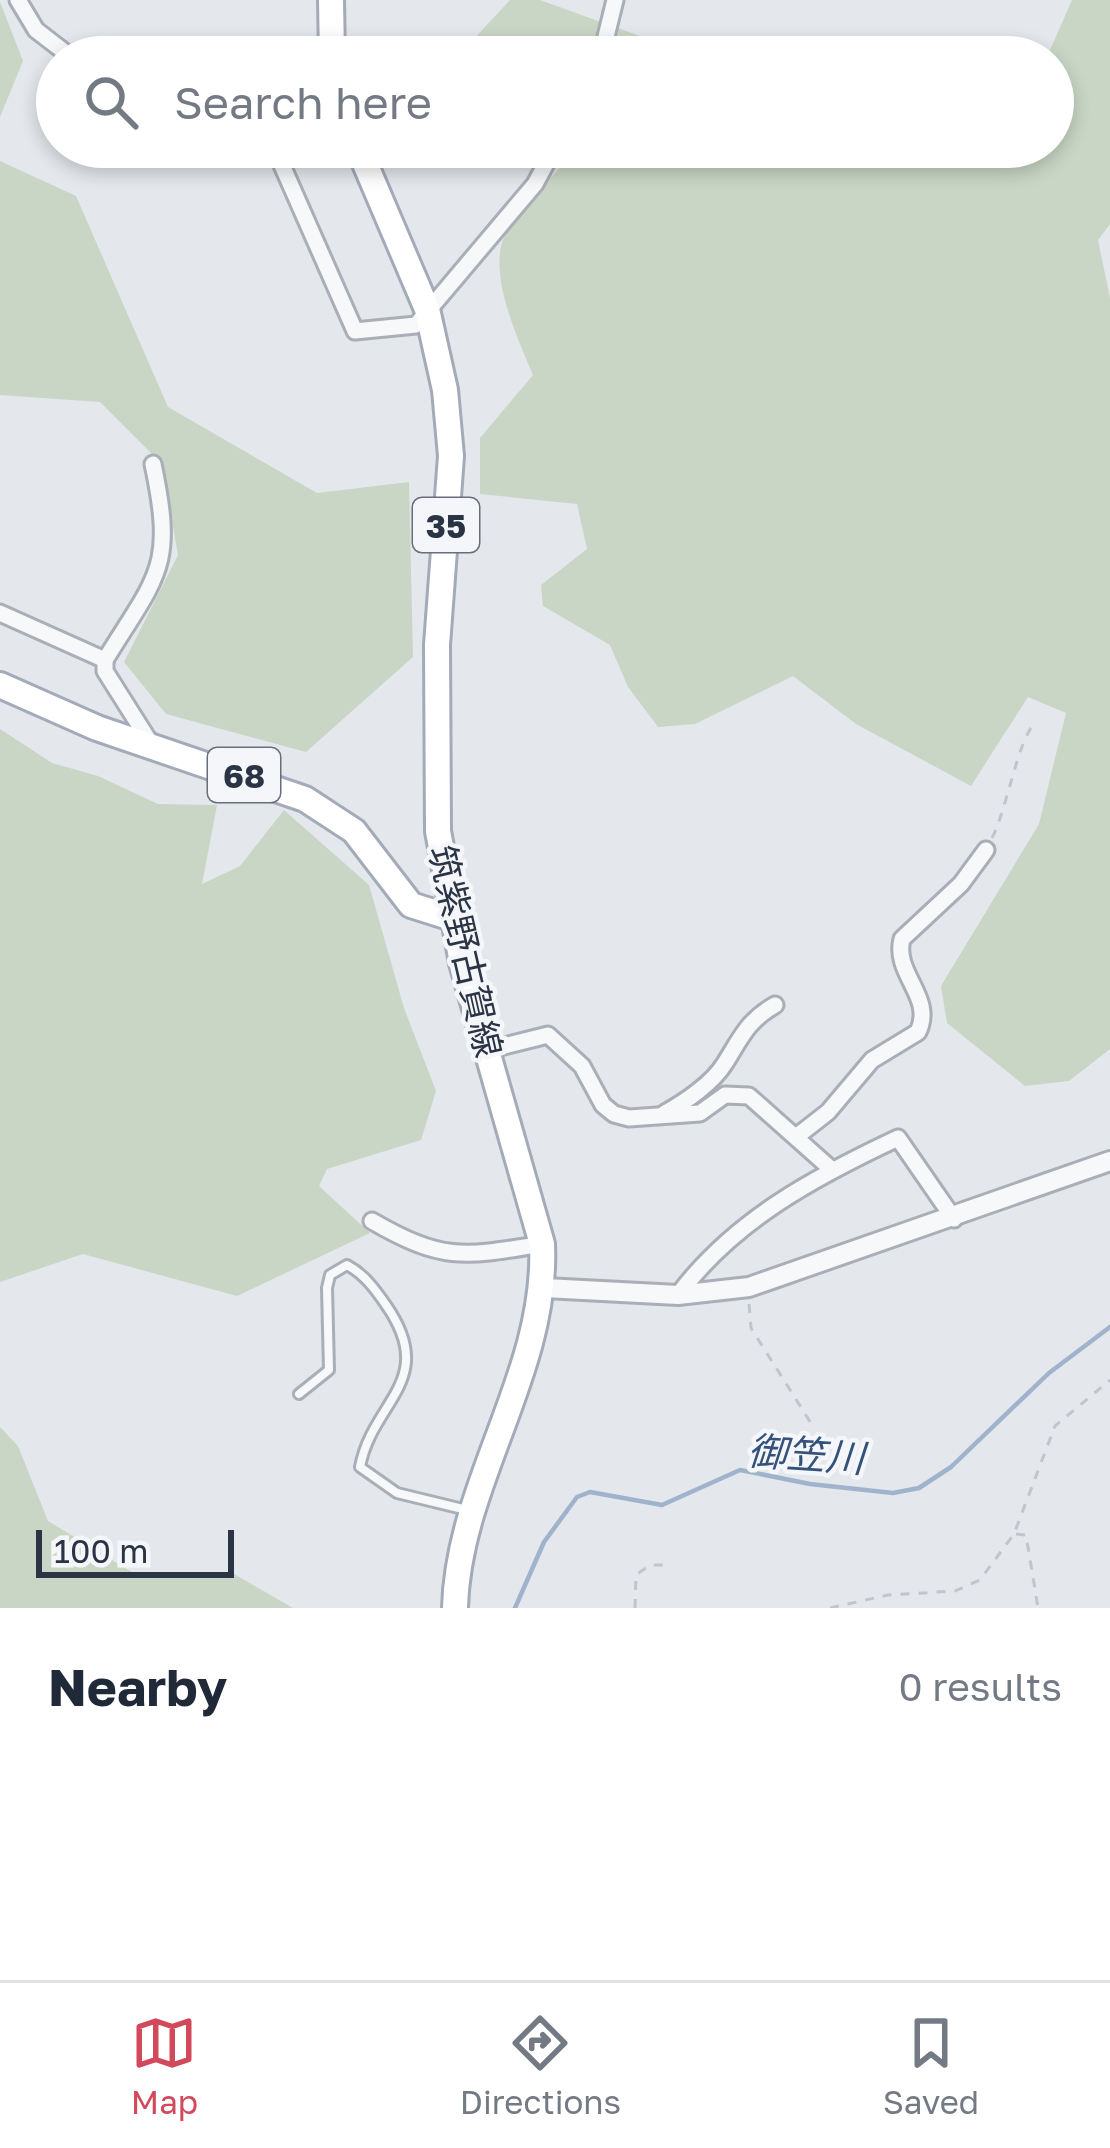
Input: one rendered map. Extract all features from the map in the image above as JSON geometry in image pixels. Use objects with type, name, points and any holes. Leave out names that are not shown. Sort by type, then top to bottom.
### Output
[{"type":"main road","points":[[331,0],[332,36]]},
{"type":"main road","name":"筑紫野古賀線","points":[[367,168],[427,309],[445,390],[451,455],[436,747],[438,832],[452,918],[542,1244],[544,1288],[530,1352],[474,1512],[455,1577],[455,1608]]},
{"type":"main road","name":"68","points":[[0,685],[153,747],[258,779],[333,814],[354,831],[411,904],[452,918]]},
{"type":"street","points":[[18,0],[44,36]]},
{"type":"street","points":[[607,36],[615,0]]},
{"type":"street","points":[[283,168],[356,331],[416,325],[544,168]]},
{"type":"street","points":[[153,464],[167,545],[157,576],[105,660],[105,671],[153,747]]},
{"type":"street","points":[[0,613],[105,660]]},
{"type":"street","points":[[796,1137],[828,1112],[872,1060],[918,1033],[924,1010],[904,969],[902,939],[961,884],[986,850]]},
{"type":"street","points":[[662,1114],[695,1092],[727,1061],[730,1047],[754,1016],[775,1005]]},
{"type":"street","points":[[488,1051],[548,1035],[582,1066],[603,1105],[614,1114],[700,1112],[736,1093],[766,1108],[830,1168]]},
{"type":"street","points":[[678,1295],[741,1228],[830,1168],[898,1138],[954,1220]]},
{"type":"street","points":[[544,1288],[678,1295],[748,1287],[954,1220],[1110,1161]]},
{"type":"street","points":[[372,1221],[406,1240],[464,1257],[542,1244]]},
{"type":"lane","points":[[299,1394],[329,1370],[327,1288],[330,1275],[347,1265],[373,1286],[393,1314],[408,1360],[400,1393],[364,1446],[360,1467],[397,1493],[474,1512]]},
{"type":"path","points":[[986,850],[1005,813],[1023,739],[1035,723]]},
{"type":"path","points":[[748,1287],[752,1328],[814,1428]]},
{"type":"path","points":[[830,1608],[889,1595],[955,1591],[980,1580],[1014,1534],[1055,1426],[1110,1380]]},
{"type":"path","points":[[1014,1534],[1026,1535],[1038,1608]]},
{"type":"path","points":[[635,1608],[636,1575],[642,1568],[663,1565]]},
{"type":"green space","points":[[510,0],[540,0],[640,36],[477,36]]},
{"type":"green space","points":[[1072,0],[1110,0],[1110,224],[1098,240],[1110,298],[1110,1049],[1069,1081],[1025,1086],[947,1023],[941,986],[1039,824],[1066,713],[1028,697],[971,786],[856,724],[793,676],[695,724],[658,727],[628,687],[610,645],[543,606],[541,585],[587,549],[577,504],[480,494],[480,438],[533,375],[504,295],[501,246],[523,210],[560,168],[1074,168],[1074,36],[1056,36]]},
{"type":"green space","points":[[0,2],[23,61],[0,117]]},
{"type":"green space","points":[[0,161],[76,196],[168,407],[317,493],[409,482],[413,657],[306,752],[166,714],[124,662],[178,555],[162,464],[100,402],[0,395]]},
{"type":"green space","points":[[0,729],[52,763],[98,776],[158,804],[217,805],[202,884],[240,866],[284,810],[369,885],[404,1008],[436,1091],[421,1140],[327,1169],[319,1186],[370,1233],[237,1296],[83,1254],[0,1282]]},
{"type":"green space","points":[[0,1427],[18,1446],[48,1521],[135,1574],[234,1574],[293,1608],[0,1608]]},
{"type":"waterway","name":"御笠川","points":[[515,1608],[544,1542],[577,1497],[590,1492],[662,1505],[740,1470],[893,1493],[919,1488],[951,1467],[1049,1373],[1110,1327]]}]
